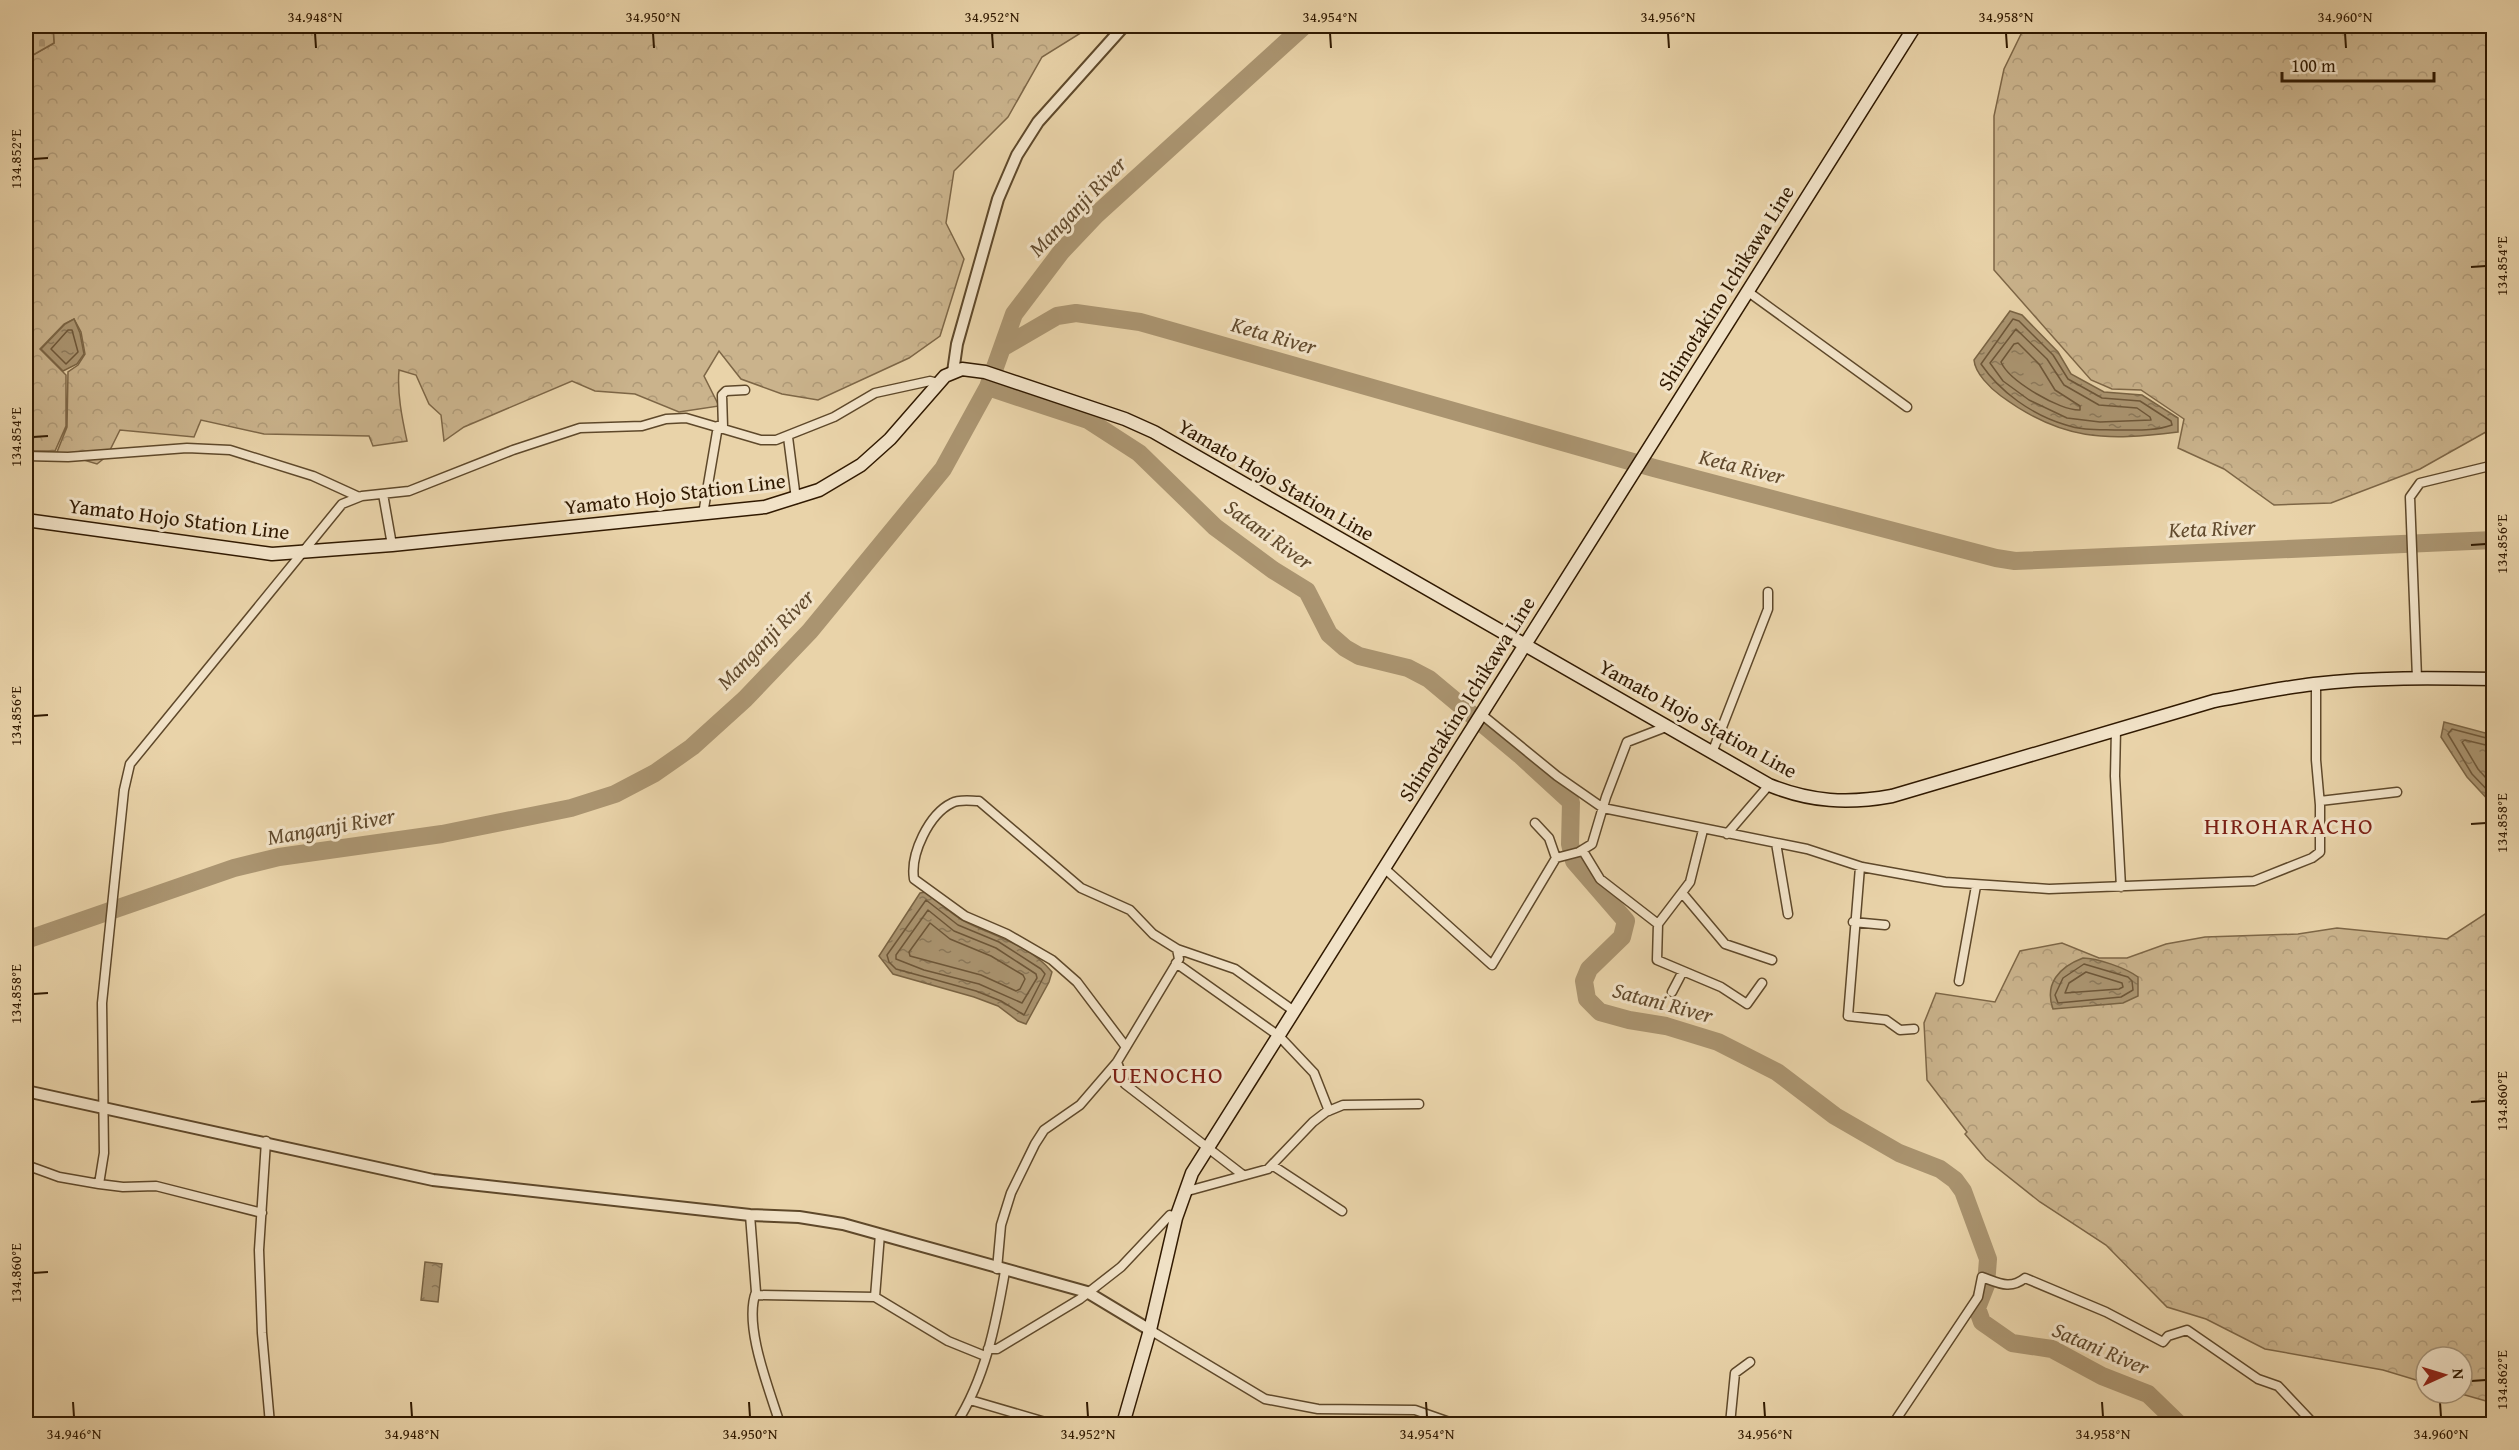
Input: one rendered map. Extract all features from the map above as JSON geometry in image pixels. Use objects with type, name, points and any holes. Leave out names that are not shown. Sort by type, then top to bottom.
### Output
[{"type":"main road","name":"Shimotakino Ichikawa Line","points":[[1123,1425],[1150,1330],[1183,1192],[1642,456],[1915,26]]},
{"type":"main road","name":"Yamato Hojo Station Line","points":[[26,520],[239,551],[302,553],[765,507],[795,500],[819,490],[861,465],[890,439],[938,383],[953,372],[962,369],[985,372],[1018,385],[1125,419],[1154,432],[1712,753],[1789,793],[1823,801],[1858,802],[1892,796],[2214,701],[2316,684],[2417,678],[2493,679]]},
{"type":"street","points":[[953,372],[957,344],[998,199],[1017,155],[1038,122],[1124,26]]},
{"type":"street","points":[[1747,291],[1907,407]]},
{"type":"street","points":[[99,1184],[104,1153],[102,1003],[124,790],[130,764],[342,504],[359,497],[410,491],[513,450],[580,428],[642,426],[666,418],[686,418],[720,426],[761,440],[776,440],[834,417],[875,393],[930,381],[938,383]]},
{"type":"street","points":[[703,514],[720,426],[722,395],[726,391],[744,390]]},
{"type":"street","points":[[788,437],[795,500]]},
{"type":"street","points":[[26,456],[68,457],[187,448],[230,450],[313,476],[359,497]]},
{"type":"street","points":[[2417,678],[2410,497],[2420,483],[2493,465]]},
{"type":"street","points":[[383,494],[392,545]]},
{"type":"street","points":[[1712,753],[1768,609],[1768,592]]},
{"type":"street","points":[[1478,719],[1603,808],[1703,830],[1807,849],[1860,867],[1976,886],[2049,889],[2121,887],[2254,881],[2312,858],[2320,852],[2320,801],[2316,760],[2316,684]]},
{"type":"street","points":[[1384,868],[1492,965],[1556,858],[1583,851],[1592,844],[1628,742],[1666,727]]},
{"type":"street","points":[[2116,729],[2115,776],[2121,887]]},
{"type":"street","points":[[1727,834],[1769,784]]},
{"type":"street","points":[[2320,801],[2397,792]]},
{"type":"street","points":[[1126,1047],[1077,982],[1052,960],[1007,934],[965,916],[914,879],[912,867],[923,837],[939,811],[954,801],[980,801],[1081,888],[1130,910],[1153,934],[1177,949],[1235,969],[1294,1011]]},
{"type":"street","points":[[1534,823],[1549,838],[1556,858]]},
{"type":"street","points":[[1703,830],[1690,882],[1658,924],[1657,960],[1721,987],[1747,1004],[1762,983]]},
{"type":"street","points":[[1776,843],[1788,914]]},
{"type":"street","points":[[1583,851],[1600,879],[1658,924]]},
{"type":"street","points":[[1860,867],[1853,922],[1848,1016],[1886,1020],[1900,1030],[1914,1029]]},
{"type":"street","points":[[1959,981],[1976,886]]},
{"type":"street","points":[[1683,894],[1725,944],[1772,960]]},
{"type":"street","points":[[1853,922],[1885,925]]},
{"type":"street","points":[[956,1425],[970,1400],[987,1353],[1001,1270],[1001,1225],[1011,1193],[1035,1144],[1051,1125],[1080,1105],[1117,1062],[1179,959],[1177,949]]},
{"type":"street","points":[[1176,963],[1279,1036],[1314,1072],[1329,1111]]},
{"type":"street","points":[[1672,992],[1683,971]]},
{"type":"street","points":[[1117,1062],[1125,1083],[1243,1175]]},
{"type":"street","points":[[26,1091],[266,1141],[355,1164],[433,1180],[750,1215],[799,1217],[880,1234],[1087,1293],[1265,1399],[1318,1409],[1415,1410],[1455,1425]]},
{"type":"street","points":[[1183,1192],[1268,1169],[1296,1138],[1329,1111],[1342,1105],[1419,1104]]},
{"type":"street","points":[[266,1141],[262,1213],[261,1321],[270,1425]]},
{"type":"street","points":[[26,1165],[60,1177],[99,1184],[123,1187],[156,1186],[262,1213]]},
{"type":"street","points":[[1272,1165],[1342,1211]]},
{"type":"street","points":[[750,1215],[755,1295],[752,1302],[758,1357],[780,1425]]},
{"type":"street","points":[[755,1295],[875,1297],[948,1341],[987,1353],[1087,1293],[1121,1268],[1170,1215],[1176,1218]]},
{"type":"street","points":[[875,1297],[880,1234]]},
{"type":"street","points":[[1893,1425],[1978,1297],[1982,1277],[2007,1286],[2017,1284],[2025,1278],[2106,1312],[2163,1342],[2168,1336],[2187,1330],[2258,1378],[2278,1386],[2313,1424]]},
{"type":"street","points":[[1730,1425],[1735,1373],[1750,1362]]},
{"type":"street","points":[[970,1400],[1052,1425]]},
{"type":"green space","points":[[26,26],[53,26],[54,43],[26,59]]},
{"type":"green space","points":[[53,26],[1092,26],[1042,57],[1008,117],[954,171],[946,223],[964,259],[940,336],[909,358],[818,400],[782,394],[741,379],[719,351],[704,376],[719,406],[679,412],[635,394],[595,391],[572,381],[464,427],[444,441],[441,415],[429,404],[416,375],[399,370],[399,397],[407,441],[373,446],[369,436],[264,434],[201,420],[194,437],[120,430],[107,456],[97,464],[57,452],[67,427],[68,372],[78,365],[85,354],[81,332],[74,319],[64,324],[40,349],[66,375],[66,426],[55,451],[26,451],[26,59],[54,43]]},
{"type":"green space","points":[[2025,26],[2493,26],[2493,428],[2420,469],[2331,503],[2274,505],[2224,469],[2178,448],[2184,419],[2141,390],[2112,389],[2091,380],[1994,270],[1994,116],[2004,69]]},
{"type":"green space","points":[[2488,912],[2494,924],[2493,1403],[2474,1398],[2474,1345],[2414,1345],[2414,1379],[2383,1370],[2265,1349],[2206,1319],[2167,1307],[2106,1245],[2040,1202],[1986,1159],[1965,1134],[1967,1132],[1927,1080],[1924,1023],[1936,993],[1995,1002],[2020,951],[2062,943],[2099,958],[2127,958],[2166,944],[2205,937],[2298,934],[2337,928],[2447,939]]},
{"type":"water","points":[[2010,311],[2022,315],[2058,352],[2071,374],[2104,392],[2142,395],[2178,418],[2178,432],[2106,436],[2065,430],[2023,411],[2001,396],[1980,375],[1974,360]]},
{"type":"water","points":[[74,319],[80,333],[84,354],[77,364],[63,371],[41,349],[65,324]]},
{"type":"water","points":[[2444,722],[2493,735],[2493,805],[2467,777],[2441,737]]},
{"type":"water","points":[[926,892],[964,921],[1022,948],[1052,972],[1026,1024],[1018,1021],[998,1006],[893,974],[879,956],[920,893]]},
{"type":"water","points":[[2083,958],[2111,964],[2138,977],[2138,996],[2123,1003],[2053,1009],[2052,984],[2067,966]]},
{"type":"water","points":[[425,1262],[442,1264],[438,1302],[421,1300]]},
{"type":"waterway","name":"Manganji River","points":[[26,940],[234,868],[279,857],[442,834],[571,808],[615,794],[655,773],[692,747],[745,699],[810,631],[943,469],[988,387],[1014,314],[1061,252],[1096,215],[1304,26]]},
{"type":"waterway","name":"Keta River","points":[[1002,348],[1057,316],[1076,313],[1140,322],[1654,468],[1996,558],[2015,561],[2494,540]]},
{"type":"waterway","name":"Satani River","points":[[988,387],[1088,420],[1139,453],[1215,527],[1273,570],[1307,591],[1329,634],[1345,648],[1359,656],[1408,668],[1429,679],[1520,755],[1571,802],[1570,844],[1574,861],[1626,921],[1622,937],[1589,969],[1584,981],[1587,999],[1600,1012],[1629,1020],[1666,1026],[1718,1042],[1777,1072],[1835,1116],[1899,1153],[1940,1169],[1955,1180],[1963,1191],[1988,1259],[1986,1285],[1977,1308],[1982,1322],[2012,1343],[2052,1349],[2102,1376],[2148,1394],[2179,1424]]},
{"type":"district","name":"HIROHARACHO","points":[[2289,826]]},
{"type":"district","name":"UENOCHO","points":[[1168,1075]]}]
